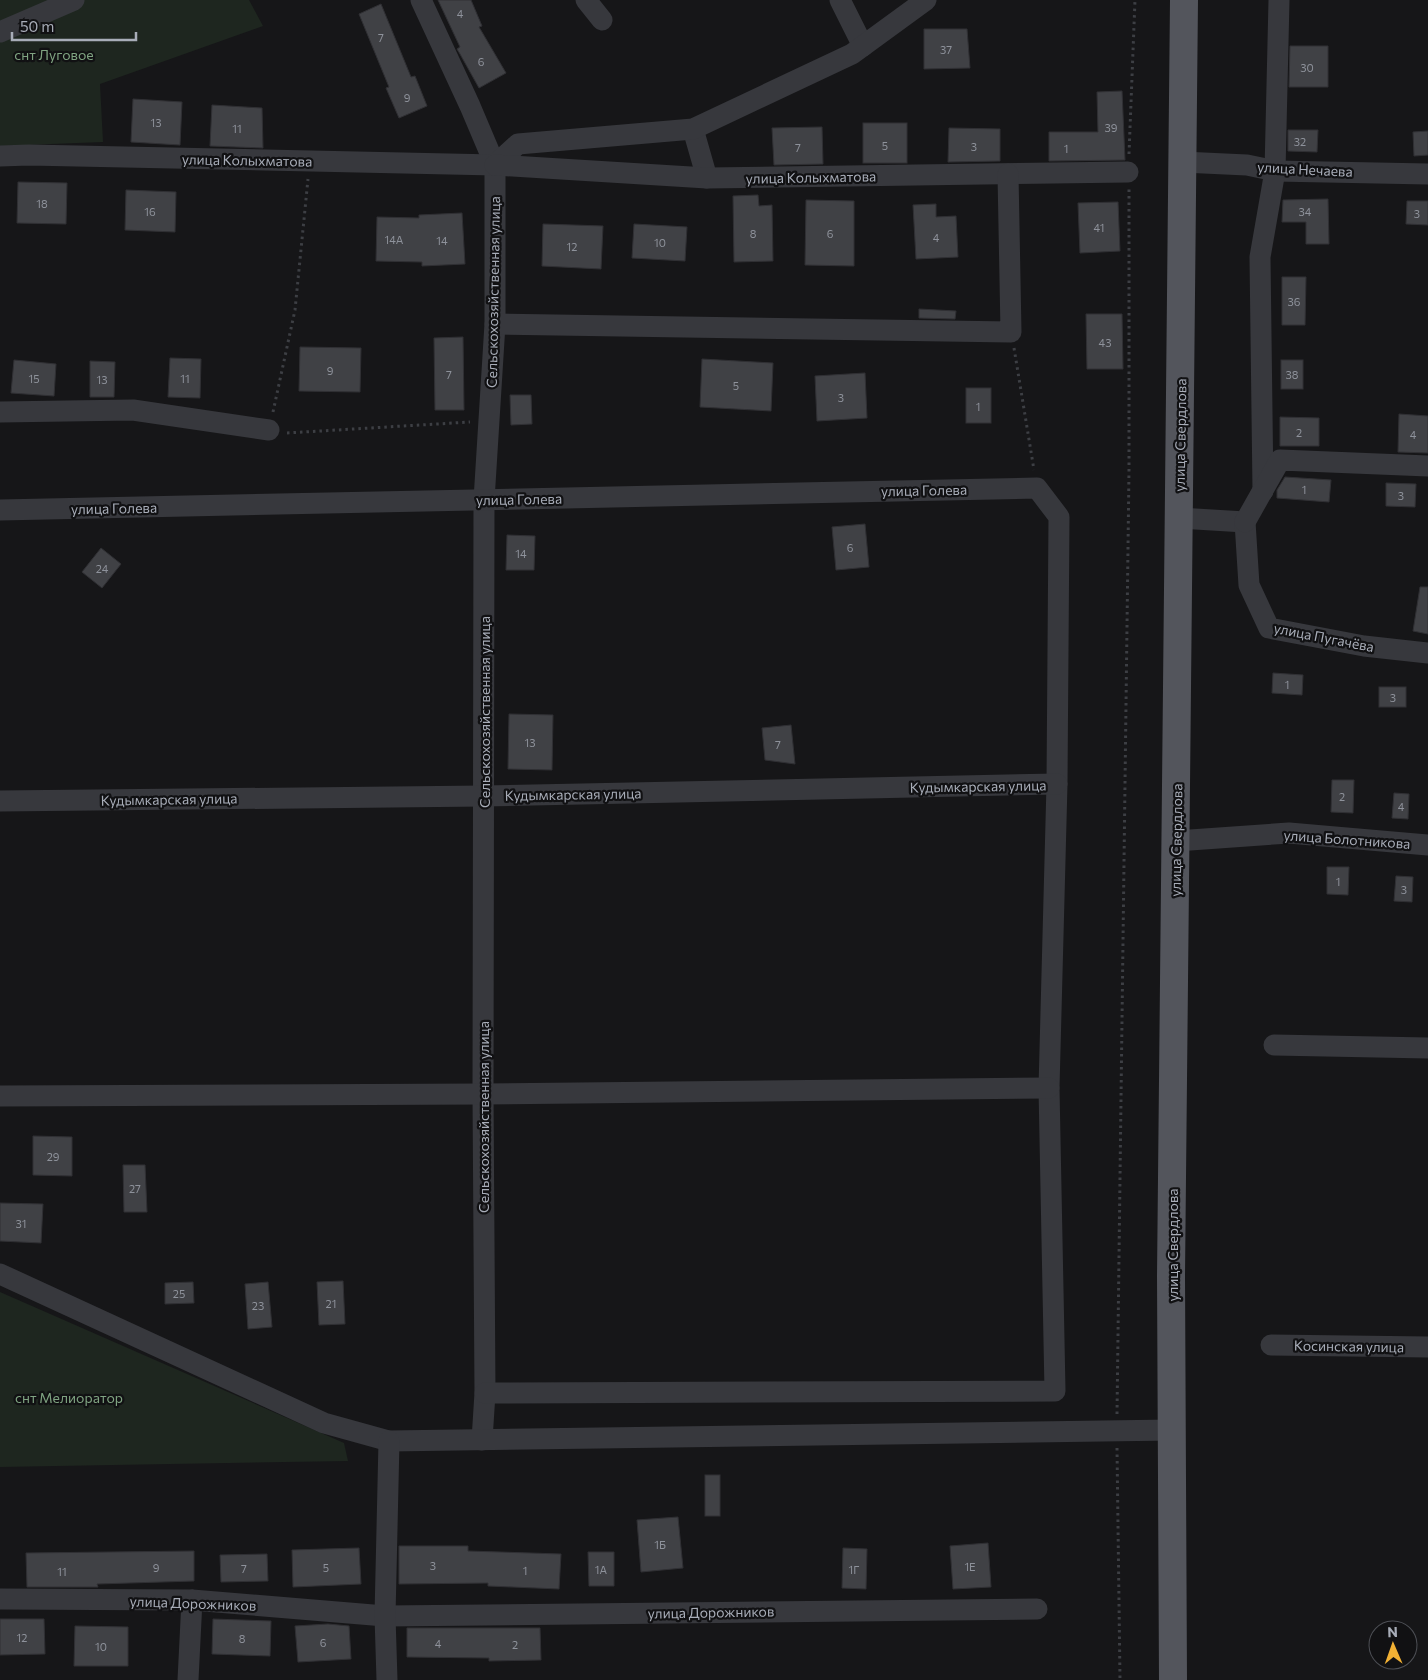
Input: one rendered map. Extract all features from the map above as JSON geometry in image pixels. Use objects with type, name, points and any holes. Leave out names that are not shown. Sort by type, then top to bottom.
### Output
[{"type":"main road","name":"улица Свердлова","points":[[1174,1680],[1172,1266],[1184,0]]},
{"type":"street","points":[[0,32],[74,0]]},
{"type":"street","name":"Сельскохозяйственная улица","points":[[421,0],[470,106],[495,166],[495,324],[484,500],[483,1094],[485,1393],[482,1440]]},
{"type":"street","points":[[586,0],[602,20]]},
{"type":"street","points":[[840,0],[863,46]]},
{"type":"street","points":[[495,166],[518,144],[692,128],[852,54],[926,0]]},
{"type":"street","points":[[1263,491],[1260,256],[1275,170],[1279,0]]},
{"type":"street","points":[[692,128],[706,178]]},
{"type":"street","name":"улица Колыхматова","points":[[0,156],[39,155],[495,166],[706,178],[1128,172]]},
{"type":"street","name":"улица Нечаева","points":[[1182,162],[1247,165],[1275,170],[1428,174]]},
{"type":"street","points":[[495,324],[1011,332],[1008,174]]},
{"type":"street","points":[[0,412],[133,410],[269,430]]},
{"type":"street","points":[[1179,518],[1246,522],[1280,460],[1428,466]]},
{"type":"street","points":[[485,1393],[1055,1391],[1049,1088],[1057,784],[1059,517],[1037,488]]},
{"type":"street","name":"улица Голева","points":[[0,510],[1037,488]]},
{"type":"street","name":"улица Пугачёва","points":[[1246,522],[1249,585],[1269,628],[1364,646],[1428,653]]},
{"type":"street","name":"Кудымкарская улица","points":[[0,801],[484,796],[1057,784]]},
{"type":"street","name":"улица Болотникова","points":[[1176,841],[1289,833],[1428,845]]},
{"type":"street","points":[[1274,1045],[1428,1048]]},
{"type":"street","points":[[0,1096],[483,1094],[1049,1088]]},
{"type":"street","points":[[0,1274],[324,1423],[389,1441],[1172,1430]]},
{"type":"street","name":"Косинская улица","points":[[1271,1345],[1428,1347]]},
{"type":"street","points":[[387,1680],[385,1616],[389,1441]]},
{"type":"street","name":"улица Дорожников","points":[[0,1599],[192,1600],[385,1616],[1038,1609]]},
{"type":"street","points":[[188,1680],[192,1600]]},
{"type":"path","points":[[1120,1680],[1116,1431],[1129,469],[1128,172],[1135,0]]},
{"type":"path","points":[[310,161],[295,310],[269,430],[288,433],[488,421]]},
{"type":"path","points":[[1011,332],[1037,488]]},
{"type":"green space","name":"снт Луговое","points":[[0,0],[249,0],[263,26],[100,84],[103,142],[0,146]]},
{"type":"green space","name":"снт Мелиоратор","points":[[0,1292],[344,1443],[348,1461],[0,1467]]},
{"type":"building","points":[[438,0],[471,0],[482,26],[479,27],[506,73],[479,88],[457,49],[460,47]]},
{"type":"building","points":[[381,4],[411,77],[415,76],[427,106],[399,118],[386,88],[389,87],[359,14]]},
{"type":"building","points":[[924,29],[967,29],[970,68],[924,69]]},
{"type":"building","points":[[1290,46],[1328,46],[1328,87],[1289,87]]},
{"type":"building","points":[[1122,91],[1125,160],[1049,161],[1049,132],[1098,132],[1097,92]]},
{"type":"building","points":[[133,99],[182,102],[180,145],[131,142]]},
{"type":"building","points":[[212,105],[262,108],[263,148],[210,146]]},
{"type":"building","points":[[863,123],[907,123],[907,163],[863,163]]},
{"type":"building","points":[[822,127],[823,164],[774,165],[772,128]]},
{"type":"building","points":[[949,128],[1000,129],[1000,161],[948,162]]},
{"type":"building","points":[[1288,130],[1318,130],[1317,152],[1288,151]]},
{"type":"building","points":[[1428,131],[1428,155],[1414,156],[1413,132]]},
{"type":"building","points":[[18,182],[67,183],[66,224],[17,223]]},
{"type":"building","points":[[126,190],[176,192],[175,232],[125,230]]},
{"type":"building","points":[[758,195],[759,206],[772,205],[773,261],[734,262],[733,196]]},
{"type":"building","points":[[1328,199],[1329,244],[1306,244],[1306,222],[1282,222],[1283,200]]},
{"type":"building","points":[[806,200],[854,201],[854,266],[805,265]]},
{"type":"building","points":[[1407,201],[1428,201],[1428,225],[1406,224]]},
{"type":"building","points":[[1118,202],[1120,251],[1080,253],[1078,203]]},
{"type":"building","points":[[936,204],[936,217],[956,216],[958,257],[916,259],[913,205]]},
{"type":"building","points":[[462,213],[465,264],[422,266],[422,262],[376,261],[377,217],[419,218],[419,215]]},
{"type":"building","points":[[543,224],[603,226],[601,269],[542,266]]},
{"type":"building","points":[[634,224],[687,227],[685,261],[632,258]]},
{"type":"building","points":[[1282,277],[1306,277],[1305,325],[1282,325]]},
{"type":"building","points":[[919,309],[956,311],[955,319],[919,318]]},
{"type":"building","points":[[1086,314],[1122,314],[1123,369],[1087,369]]},
{"type":"building","points":[[463,337],[464,410],[435,410],[434,338]]},
{"type":"building","points":[[300,347],[361,348],[360,392],[299,391]]},
{"type":"building","points":[[170,358],[201,359],[200,398],[168,397]]},
{"type":"building","points":[[702,359],[773,363],[771,411],[700,407]]},
{"type":"building","points":[[14,360],[56,364],[54,396],[11,393]]},
{"type":"building","points":[[1281,360],[1303,360],[1303,389],[1281,389]]},
{"type":"building","points":[[90,361],[115,362],[114,397],[90,397]]},
{"type":"building","points":[[865,373],[867,418],[817,421],[815,376]]},
{"type":"building","points":[[966,388],[991,388],[991,423],[966,423]]},
{"type":"building","points":[[510,395],[531,395],[532,424],[511,425]]},
{"type":"building","points":[[1399,414],[1428,416],[1428,453],[1398,452]]},
{"type":"building","points":[[1280,417],[1319,418],[1319,446],[1280,446]]},
{"type":"building","points":[[1285,477],[1331,480],[1329,502],[1277,498],[1277,490]]},
{"type":"building","points":[[1386,483],[1416,484],[1415,507],[1386,506]]},
{"type":"building","points":[[865,524],[869,567],[836,570],[832,527]]},
{"type":"building","points":[[507,535],[535,536],[534,570],[506,570]]},
{"type":"building","points":[[101,548],[121,564],[102,588],[82,572]]},
{"type":"building","points":[[1420,587],[1428,587],[1428,634],[1413,631]]},
{"type":"building","points":[[1273,673],[1303,675],[1302,695],[1272,693]]},
{"type":"building","points":[[1379,687],[1406,687],[1406,707],[1379,707]]},
{"type":"building","points":[[509,714],[553,715],[552,770],[508,769]]},
{"type":"building","points":[[791,725],[795,764],[765,760],[762,728]]},
{"type":"building","points":[[1332,780],[1354,780],[1353,813],[1331,812]]},
{"type":"building","points":[[1394,793],[1409,794],[1408,819],[1392,818]]},
{"type":"building","points":[[1327,867],[1349,867],[1348,895],[1327,894]]},
{"type":"building","points":[[1396,876],[1413,877],[1412,902],[1394,901]]},
{"type":"building","points":[[33,1136],[72,1137],[72,1176],[33,1175]]},
{"type":"building","points":[[123,1165],[145,1165],[147,1212],[124,1212]]},
{"type":"building","points":[[0,1203],[43,1204],[41,1243],[0,1241]]},
{"type":"building","points":[[343,1281],[345,1324],[319,1325],[317,1282]]},
{"type":"building","points":[[193,1282],[194,1303],[165,1304],[165,1283]]},
{"type":"building","points":[[268,1282],[272,1327],[248,1329],[245,1284]]},
{"type":"building","points":[[705,1475],[720,1475],[720,1516],[705,1516]]},
{"type":"building","points":[[678,1517],[683,1568],[641,1572],[637,1520]]},
{"type":"building","points":[[988,1543],[991,1587],[953,1589],[950,1546]]},
{"type":"building","points":[[399,1546],[468,1546],[468,1551],[561,1554],[559,1589],[488,1586],[488,1583],[399,1584]]},
{"type":"building","points":[[359,1548],[361,1584],[293,1587],[292,1550]]},
{"type":"building","points":[[843,1548],[867,1549],[866,1589],[842,1588]]},
{"type":"building","points":[[194,1551],[194,1581],[97,1584],[98,1587],[27,1587],[26,1553]]},
{"type":"building","points":[[588,1552],[614,1552],[614,1586],[589,1586]]},
{"type":"building","points":[[267,1554],[268,1581],[221,1582],[220,1555]]},
{"type":"building","points":[[0,1619],[44,1619],[45,1654],[0,1655]]},
{"type":"building","points":[[213,1619],[271,1621],[270,1656],[212,1654]]},
{"type":"building","points":[[328,1624],[349,1626],[351,1659],[298,1662],[295,1626]]},
{"type":"building","points":[[75,1626],[128,1627],[128,1666],[74,1666]]},
{"type":"building","points":[[407,1628],[540,1628],[541,1660],[489,1661],[489,1658],[407,1657]]}]
